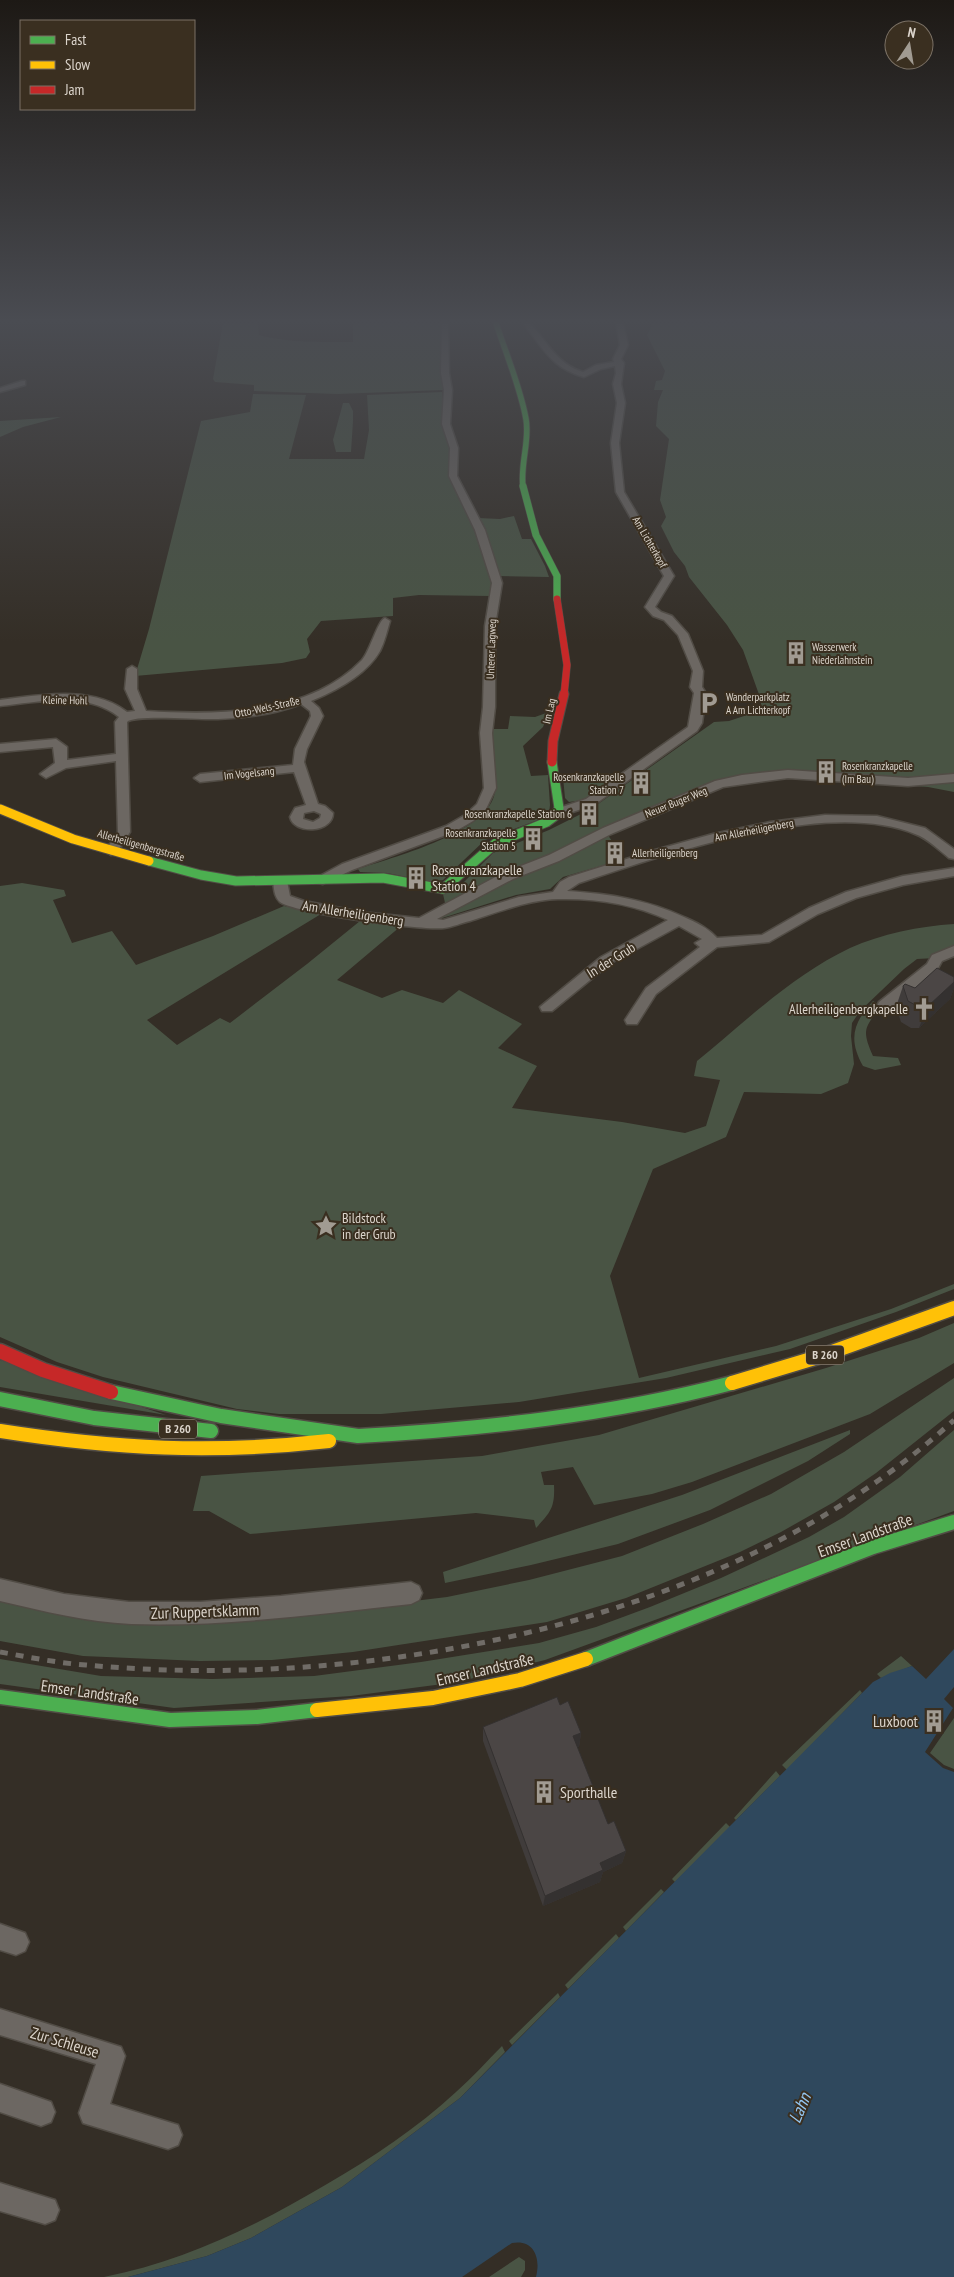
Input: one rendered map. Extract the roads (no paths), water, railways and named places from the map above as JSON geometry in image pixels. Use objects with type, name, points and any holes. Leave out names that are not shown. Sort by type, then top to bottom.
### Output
[{"type":"main road","name":"Im Lag","points":[[527,429],[521,472],[523,487],[536,535],[557,576],[557,611],[566,657],[566,695],[551,752],[559,800],[557,813]]},
{"type":"main road","name":"Allerheiligenbergstraße","points":[[0,810],[26,822],[111,851],[201,875],[236,881],[280,881]]},
{"type":"main road","points":[[280,881],[383,878],[432,889],[443,889],[460,877],[489,847],[505,838],[545,824],[557,813]]},
{"type":"main road","name":"B 260","points":[[258,1435],[358,1436],[427,1433],[502,1426],[585,1415],[694,1393],[791,1366],[883,1336],[954,1308]]},
{"type":"main road","points":[[0,1351],[47,1371],[135,1400],[182,1410],[358,1436]]},
{"type":"main road","name":"B 260","points":[[0,1399],[94,1418],[218,1432]]},
{"type":"main road","name":"B 260","points":[[0,1431],[58,1442],[131,1451],[206,1453],[282,1448],[358,1436]]},
{"type":"main road","name":"Emser Landstraße","points":[[0,1697],[170,1720],[257,1717],[433,1698],[520,1680],[597,1655],[873,1547],[954,1522]]},
{"type":"street","name":"Unterer Lagweg","points":[[322,880],[347,867],[450,830],[469,818],[482,806],[490,788],[486,733],[489,707],[490,626],[497,583],[480,530],[453,476],[454,448],[448,429]]},
{"type":"street","name":"Am Lichterkopf","points":[[557,813],[590,802],[693,729],[696,722],[700,692],[696,688],[698,670],[683,634],[668,618],[657,614],[650,607],[669,576],[620,492],[615,443],[617,429]]},
{"type":"street","name":"Otto-Wels-Straße","points":[[141,714],[206,717],[243,714],[303,700],[333,687],[359,669],[373,653],[384,621]]},
{"type":"street","points":[[111,851],[124,832],[120,729],[122,720],[126,717],[141,714],[140,707],[129,688],[132,669]]},
{"type":"street","name":"Kleine Hohl","points":[[0,703],[47,699],[92,700],[114,706],[126,717]]},
{"type":"street","points":[[303,700],[315,710],[317,716],[299,755],[299,768],[310,795],[312,807]]},
{"type":"street","points":[[0,748],[56,743],[61,747],[63,764]]},
{"type":"street","points":[[46,774],[63,764],[121,757]]},
{"type":"street","name":"Im Vogelsang","points":[[200,778],[299,768]]},
{"type":"street","name":"Neuer Buger Weg","points":[[421,923],[450,905],[508,876],[554,858],[608,830],[719,784],[768,775],[793,774],[908,782],[954,778]]},
{"type":"street","points":[[908,782],[954,789]]},
{"type":"street","name":"Am Allerheiligenberg","points":[[557,895],[565,885],[574,880],[664,852],[739,831],[812,819],[850,819],[895,824],[921,832],[937,840],[954,855]]},
{"type":"street","points":[[632,1020],[651,991],[700,956],[706,943],[764,938],[773,935],[821,907],[858,892],[954,872]]},
{"type":"street","name":"Am Allerheiligenberg","points":[[280,881],[281,892],[285,900],[301,905],[421,923],[446,923],[519,901],[557,895],[622,900],[649,907],[704,932],[706,943]]},
{"type":"street","name":"In der Grub","points":[[547,1007],[606,960],[679,920]]},
{"type":"street","points":[[884,1006],[932,967],[937,958],[954,951]]},
{"type":"street","name":"Zur Ruppertsklamm","points":[[0,1590],[64,1605],[129,1613],[218,1612],[411,1593]]},
{"type":"street","name":"Zur Schleuse","points":[[0,2022],[112,2056],[93,2113],[168,2135]]},
{"type":"street","points":[[0,2098],[41,2112]]},
{"type":"street","points":[[0,2197],[45,2210]]},
{"type":"water","name":"Lahn","points":[[954,1649],[954,1687],[944,1699],[953,1708],[925,1752],[943,1768],[954,1772],[954,2277],[536,2277],[537,2263],[534,2251],[526,2244],[512,2243],[462,2277],[128,2277],[207,2256],[251,2238],[342,2187],[460,2098],[873,1682],[890,1673],[912,1666],[926,1679]]},
{"type":"railway","points":[[0,1652],[75,1664],[198,1670],[313,1666],[430,1652],[546,1628],[659,1593],[766,1547],[865,1489],[954,1420]]},
{"type":"place","name":"Wasserwerk Niederlahnstein","points":[[796,653]]},
{"type":"place","name":"Wanderparkplatz A Am Lichterkopf","points":[[709,703]]},
{"type":"place","name":"Rosenkranzkapelle (Im Bau)","points":[[826,772]]},
{"type":"place","name":"Rosenkranzkapelle Station 7","points":[[641,783]]},
{"type":"place","name":"Rosenkranzkapelle Station 6","points":[[589,814]]},
{"type":"place","name":"Rosenkranzkapelle Station 5","points":[[533,839]]},
{"type":"place","name":"Allerheiligenberg","points":[[615,853]]},
{"type":"place","name":"Rosenkranzkapelle Station 4","points":[[416,878]]},
{"type":"place","name":"Allerheiligenbergkapelle","points":[[924,1009]]},
{"type":"place","name":"Bildstock in der Grub","points":[[326,1226]]},
{"type":"place","name":"Luxboot","points":[[934,1721]]},
{"type":"place","name":"Sporthalle","points":[[544,1792]]}]
